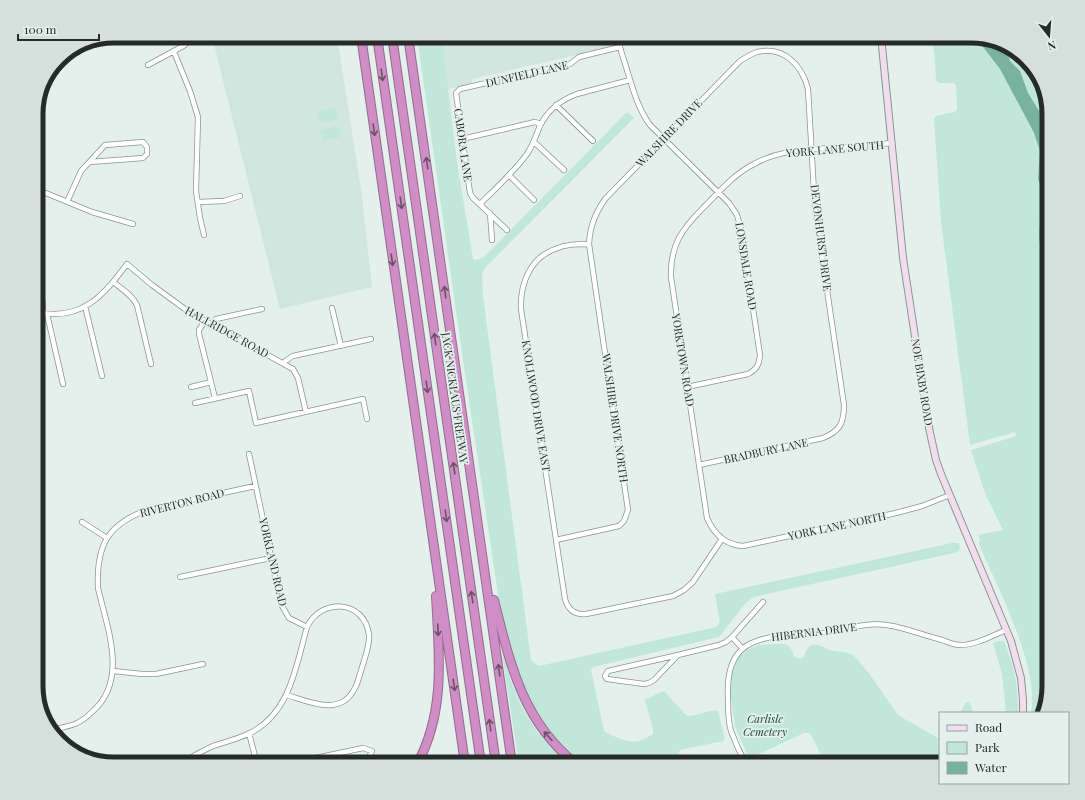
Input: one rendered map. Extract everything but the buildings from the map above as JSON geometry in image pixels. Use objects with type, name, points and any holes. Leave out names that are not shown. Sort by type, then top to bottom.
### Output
[{"type":"highway","points":[[362,43],[464,757]]},
{"type":"highway","points":[[378,43],[480,757]]},
{"type":"highway","name":"JACK NICKLAUS FREEWAY","points":[[393,43],[495,757]]},
{"type":"highway","points":[[409,43],[511,757]]},
{"type":"highway","points":[[484,566],[508,657],[522,695],[541,728],[567,757]]},
{"type":"highway","points":[[420,757],[430,737],[436,715],[439,692],[439,648],[436,594],[438,577]]},
{"type":"street","points":[[148,65],[174,52],[186,43]]},
{"type":"street","name":"LONSDALE ROAD","points":[[619,43],[630,80],[645,119],[719,192],[734,209],[740,222],[760,355],[759,363],[755,370],[748,374],[688,387]]},
{"type":"street","name":"NOE BIXBY ROAD","points":[[882,43],[903,258],[929,428],[936,460],[1015,654],[1021,678],[1024,700],[1023,712]]},
{"type":"street","name":"DUNFIELD LANE","points":[[456,93],[460,89],[570,64],[580,57],[620,47]]},
{"type":"street","points":[[174,52],[190,91],[198,117],[196,191],[204,235]]},
{"type":"street","name":"WALSHIRE DRIVE","points":[[589,244],[593,220],[601,204],[664,138],[740,61],[757,52],[776,52]]},
{"type":"street","name":"DEVONHURST DRIVE","points":[[776,52],[791,59],[797,65],[806,80],[808,89],[815,209],[844,405],[844,417],[840,427],[833,434]]},
{"type":"street","points":[[480,204],[520,162],[534,142],[546,116],[556,105],[568,97],[630,80]]},
{"type":"street","name":"CABORA LANE","points":[[456,93],[469,190],[472,196],[507,230]]},
{"type":"street","points":[[556,105],[593,141]]},
{"type":"street","points":[[462,139],[534,122],[541,124]]},
{"type":"street","points":[[67,202],[81,171],[105,145],[143,142],[147,147],[147,154],[143,158],[90,162]]},
{"type":"street","points":[[534,142],[564,170]]},
{"type":"street","name":"YORK LANE SOUTH","points":[[719,192],[742,171],[761,160],[786,152],[892,143]]},
{"type":"street","points":[[509,175],[534,200]]},
{"type":"street","points":[[43,192],[92,212],[133,224]]},
{"type":"street","name":"YORKTOWN ROAD","points":[[719,192],[680,234],[672,254],[671,277],[707,518],[712,528],[722,539]]},
{"type":"street","points":[[198,202],[224,201],[240,196]]},
{"type":"street","points":[[490,213],[492,240]]},
{"type":"street","name":"WALSHIRE DRIVE NORTH","points":[[556,540],[615,527],[624,521],[628,514],[628,503],[589,244]]},
{"type":"street","name":"KNOLLWOOD DRIVE EAST","points":[[589,244],[568,245],[548,252],[529,270],[522,285],[521,292],[521,309],[565,599],[570,610],[578,614],[586,614],[673,596],[684,590],[693,582],[722,539]]},
{"type":"street","name":"HALLRIDGE ROAD","points":[[113,282],[127,264],[170,298],[205,321],[294,369],[297,373],[306,412]]},
{"type":"street","points":[[45,314],[64,313],[86,306],[102,294],[113,282],[129,294],[137,305],[151,364]]},
{"type":"street","points":[[86,306],[102,376]]},
{"type":"street","points":[[43,307],[63,384]]},
{"type":"street","points":[[332,308],[341,346]]},
{"type":"street","points":[[212,324],[216,319],[262,309]]},
{"type":"street","points":[[205,321],[199,330],[199,334],[215,398]]},
{"type":"street","points":[[284,363],[288,358],[293,356],[372,340]]},
{"type":"street","points":[[191,387],[211,382]]},
{"type":"street","points":[[196,403],[249,390],[256,423],[363,399],[367,419]]},
{"type":"street","name":"BRADBURY LANE","points":[[699,465],[824,438],[833,434]]},
{"type":"street","name":"YORKLAND ROAD","points":[[249,454],[281,604],[289,618],[307,627]]},
{"type":"street","name":"RIVERTON ROAD","points":[[58,728],[76,724],[86,718],[97,708],[105,697],[111,684],[113,659],[98,588],[97,568],[99,556],[107,538],[126,519],[144,511],[255,486]]},
{"type":"street","name":"YORK LANE NORTH","points":[[722,539],[735,545],[748,545],[896,514],[950,495]]},
{"type":"street","points":[[82,522],[107,538]]},
{"type":"street","points":[[180,577],[271,558]]},
{"type":"street","points":[[678,655],[654,680],[649,683],[644,684],[606,678],[605,673],[608,671],[719,645],[726,642],[763,602]]},
{"type":"street","points":[[194,757],[214,746],[249,733],[263,725],[275,713],[287,695],[307,627],[316,614],[330,607],[339,606],[356,612],[365,621],[369,634],[369,644],[356,687],[347,698],[330,706],[320,705],[287,695]]},
{"type":"street","name":"HIBERNIA DRIVE","points":[[742,648],[761,639],[778,635],[824,633],[876,624],[896,627],[959,645],[980,641],[1006,630]]},
{"type":"street","points":[[732,637],[742,648],[730,666],[727,686],[728,715],[734,741],[742,757]]},
{"type":"street","points":[[113,671],[156,674],[203,664]]},
{"type":"street","points":[[249,733],[255,757]]},
{"type":"street","points":[[321,757],[363,748],[372,751],[369,757]]},
{"type":"shaded area","points":[[214,43],[338,43],[362,196],[372,287],[280,309]]},
{"type":"shaded area","points":[[443,43],[619,43],[619,45],[472,79],[472,84],[448,89]]},
{"type":"green space","points":[[418,43],[443,43],[457,162],[473,259],[475,260],[483,258],[627,112],[634,118],[484,269],[482,276],[483,296],[531,660],[539,666],[716,627],[720,622],[715,594],[952,543],[958,543],[960,546],[959,551],[752,598],[745,604],[719,637],[593,667],[591,670],[604,731],[609,734],[636,742],[653,734],[645,700],[664,691],[687,716],[710,711],[718,711],[725,739],[723,741],[680,750],[678,757],[569,757],[527,706],[503,627]]},
{"type":"green space","points":[[932,43],[981,44],[1000,69],[1034,133],[1040,151],[1038,179],[1042,190],[1042,211],[1039,236],[1042,289],[1042,686],[1040,704],[1037,712],[1031,712],[1032,694],[1029,673],[1015,627],[979,544],[980,540],[978,535],[1003,530],[985,493],[971,450],[1016,436],[1015,432],[970,445],[941,222],[934,119],[936,116],[955,112],[957,109],[956,85],[953,83],[939,83],[936,80],[934,51]]},
{"type":"green space","points":[[996,47],[1018,61],[1030,75],[1037,87],[1040,96],[1042,114],[1042,146]]},
{"type":"green space","points":[[335,108],[338,119],[319,123],[317,112]]},
{"type":"green space","points":[[339,126],[341,137],[323,141],[320,130]]},
{"type":"green space","points":[[1004,641],[1011,660],[1016,684],[1018,712],[1006,712],[1002,674],[993,643]]},
{"type":"green space","name":"Carlisle Cemetery","points":[[784,644],[791,649],[794,656],[800,659],[804,657],[810,646],[815,644],[830,650],[851,654],[868,672],[901,717],[939,738],[939,757],[822,757],[809,733],[804,733],[752,757],[748,756],[735,727],[730,690],[732,667],[737,658],[749,649],[759,645]]},
{"type":"green space","points":[[502,654],[517,697],[529,719],[550,748],[560,757],[518,757]]},
{"type":"green space","points":[[966,702],[970,703],[973,712],[961,712]]},
{"type":"water","points":[[981,44],[998,48],[1008,54],[1010,61],[1020,71],[1028,93],[1042,116],[1042,190],[1038,179],[1040,151],[1034,133],[1000,69]]},
{"type":"water","points":[[1042,211],[1042,289],[1039,236]]}]
